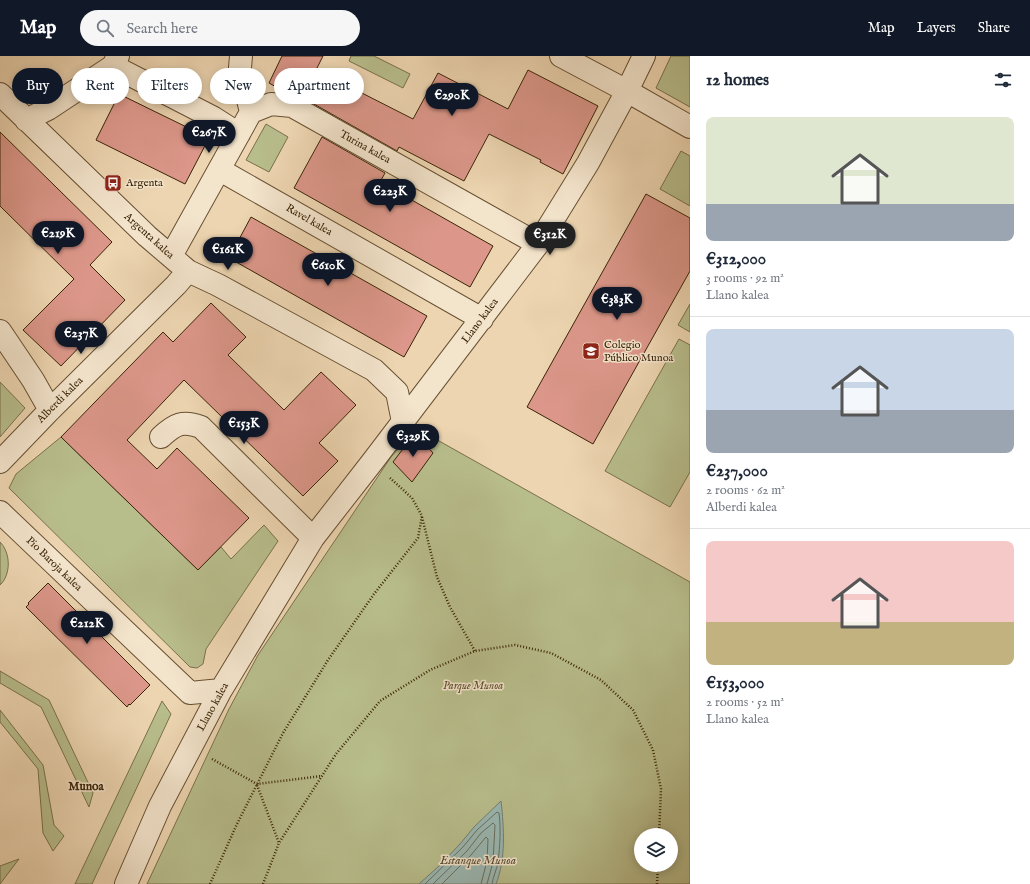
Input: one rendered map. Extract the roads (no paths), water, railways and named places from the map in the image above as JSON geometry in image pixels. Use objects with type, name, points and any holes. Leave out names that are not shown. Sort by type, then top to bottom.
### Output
[{"type":"street","points":[[171,256],[251,112],[239,79],[241,56]]},
{"type":"street","points":[[561,56],[690,127]]},
{"type":"street","name":"Llano kalea","points":[[126,884],[160,806],[222,690],[313,538],[538,244],[588,163],[644,56]]},
{"type":"street","points":[[26,120],[48,109],[116,61],[239,134]]},
{"type":"street","name":"Argenta kalea","points":[[0,94],[147,236],[188,271],[218,285],[374,370],[397,392],[403,422]]},
{"type":"street","name":"Turina kalea","points":[[251,112],[271,104],[292,106],[538,244]]},
{"type":"street","name":"Ravel kalea","points":[[220,170],[482,319]]},
{"type":"street","name":"Alberdi kalea","points":[[0,462],[188,271]]},
{"type":"street","points":[[0,332],[2,332],[29,374],[50,410]]},
{"type":"street","points":[[161,437],[172,427],[182,423],[192,423],[201,427],[313,538]]},
{"type":"street","name":"Pio Baroja kalea","points":[[0,512],[190,693],[222,690]]},
{"type":"water","name":"Estanque Munoa","points":[[501,801],[503,822],[503,854],[496,884],[419,884],[439,866],[474,827]]},
{"type":"place","name":"Argenta","points":[[113,183]]},
{"type":"place","name":"Colegio Público Munoa","points":[[591,351]]},
{"type":"district","name":"Munoa","points":[[86,786]]},
{"type":"park label","name":"Parque Munoa","points":[[473,686]]}]
